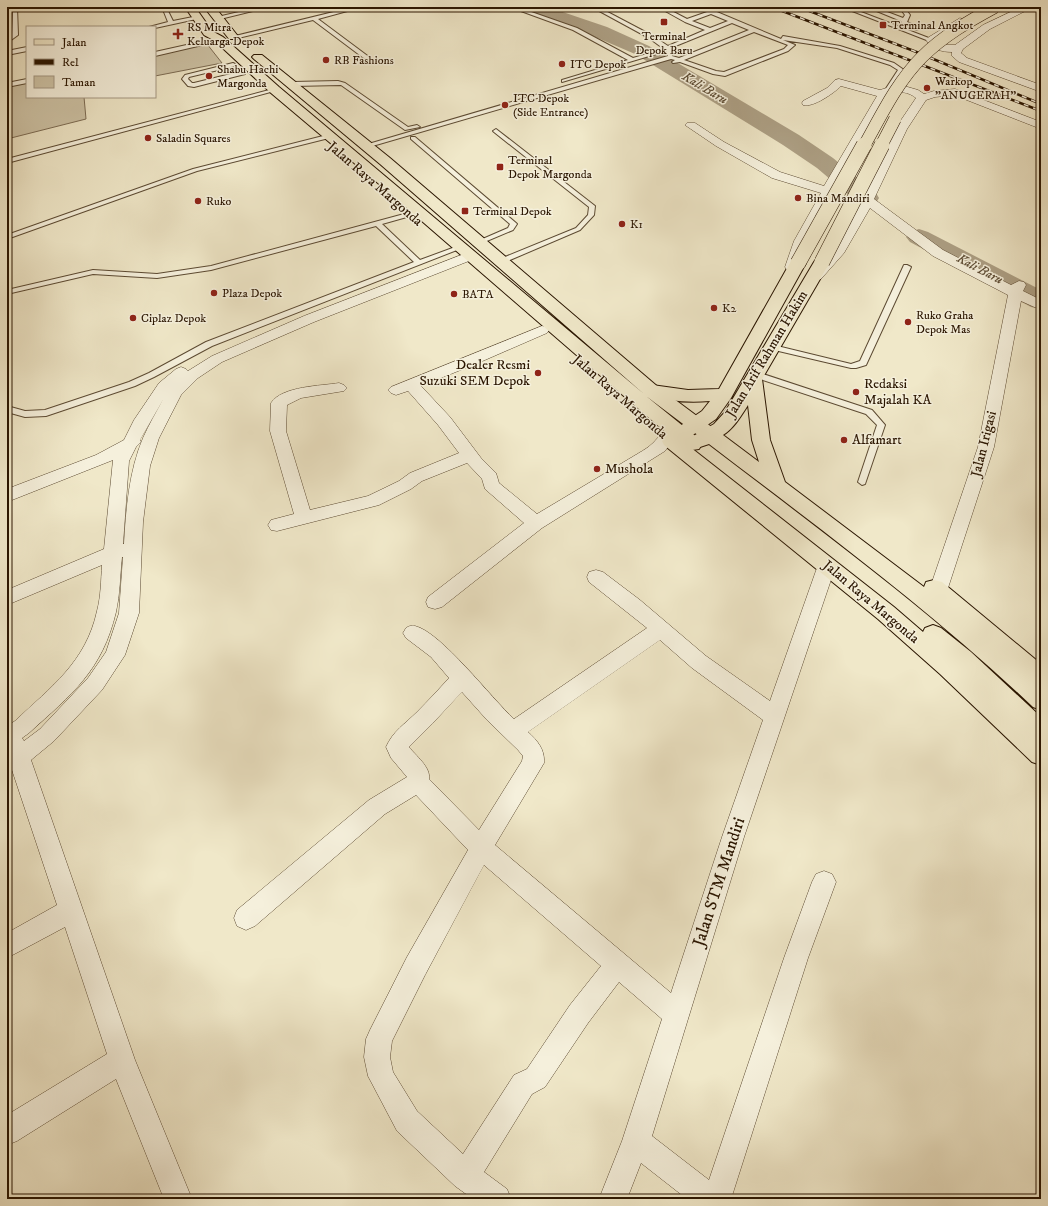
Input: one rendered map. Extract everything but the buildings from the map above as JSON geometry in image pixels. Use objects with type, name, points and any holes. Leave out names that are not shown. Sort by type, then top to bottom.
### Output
[{"type":"main road","name":"Jalan Raya Margonda","points":[[190,7],[209,38],[238,69],[270,91],[326,137],[678,441]]},
{"type":"main road","name":"Jalan Raya Margonda","points":[[209,7],[216,18],[234,37],[370,148],[503,261],[652,391],[928,602],[1040,692]]},
{"type":"main road","name":"Jalan Arif Rahman Hakim","points":[[703,430],[709,415],[725,394],[894,93],[921,58],[937,43],[995,7]]},
{"type":"main road","points":[[929,68],[942,53],[975,28],[1020,7]]},
{"type":"main road","name":"Jalan Raya Margonda","points":[[209,38],[219,39],[270,91]]},
{"type":"main road","name":"Jalan Arif Rahman Hakim","points":[[678,441],[703,430],[720,428],[732,416],[811,282],[896,119],[921,79]]},
{"type":"main road","name":"Jalan Raya Margonda","points":[[459,252],[542,330],[678,441],[833,560],[1041,732]]},
{"type":"main road","points":[[756,377],[762,440],[786,492]]},
{"type":"main road","points":[[652,391],[697,397],[725,394]]},
{"type":"main road","name":"Jalan Raya Margonda","points":[[786,492],[832,512],[938,591],[1040,692]]},
{"type":"main road","name":"Jalan Raya Margonda","points":[[956,663],[1041,754]]},
{"type":"street","points":[[985,7],[933,36],[937,46],[950,49],[958,48],[1020,7]]},
{"type":"street","points":[[958,48],[956,54],[963,60],[1041,90]]},
{"type":"street","points":[[806,103],[831,90],[839,82],[886,92],[899,89],[913,92],[922,98],[934,94],[955,92],[1041,126]]},
{"type":"street","name":"Jalan Arif Rahman Hakim","points":[[794,270],[802,241],[838,173],[886,92]]},
{"type":"street","name":"Jalan Arif Rahman Hakim","points":[[811,282],[839,250],[868,201],[887,156],[901,129],[922,98]]},
{"type":"street","points":[[690,125],[720,144],[776,175],[828,191]]},
{"type":"street","points":[[868,201],[938,253],[1017,288],[1041,306]]},
{"type":"street","points":[[11,747],[35,716],[78,674],[93,652],[107,611],[121,461],[142,420],[164,386],[177,375],[203,362],[234,351],[309,319],[459,252]]},
{"type":"street","name":"Jalan Irigasi","points":[[938,591],[986,447],[1017,288]]},
{"type":"street","points":[[396,390],[474,360],[542,330]]},
{"type":"street","points":[[11,747],[47,735],[106,671],[115,655],[129,613],[132,548],[138,486],[142,466],[151,438],[175,392],[203,362]]},
{"type":"street","points":[[412,384],[490,477],[491,484],[499,493],[536,523]]},
{"type":"street","points":[[304,518],[278,431],[279,403],[285,398],[296,395],[339,388]]},
{"type":"street","points":[[7,496],[102,459],[130,443],[151,438]]},
{"type":"street","points":[[435,602],[536,523],[645,457],[658,447],[678,441]]},
{"type":"street","points":[[277,525],[373,501],[416,477],[470,455]]},
{"type":"street","points":[[7,598],[113,553],[132,548]]},
{"type":"street","name":"Jalan STM Mandiri","points":[[613,1199],[636,1141],[733,837],[774,716],[833,560]]},
{"type":"street","points":[[596,577],[699,662],[774,716]]},
{"type":"street","points":[[513,731],[660,629]]},
{"type":"street","points":[[414,633],[438,651],[462,678],[526,743],[534,754],[534,763],[481,848],[389,1018],[379,1040],[377,1057],[381,1076],[406,1121],[465,1176],[497,1199]]},
{"type":"street","points":[[418,782],[419,775],[397,747],[399,742],[425,718],[462,678]]},
{"type":"street","points":[[11,747],[72,910],[122,1060],[178,1199]]},
{"type":"street","points":[[418,782],[481,848],[677,1015]]},
{"type":"street","points":[[246,918],[377,807],[418,782]]},
{"type":"street","points":[[717,1199],[796,958],[824,882]]},
{"type":"street","points":[[7,946],[72,910]]},
{"type":"street","points":[[465,1176],[523,1084],[536,1078],[579,1014],[618,964]]},
{"type":"street","points":[[7,1131],[122,1060]]},
{"type":"street","points":[[636,1141],[710,1199]]},
{"type":"lane","points":[[7,41],[15,35],[14,7]]},
{"type":"lane","points":[[164,7],[171,23]]},
{"type":"lane","points":[[216,18],[267,7]]},
{"type":"lane","points":[[234,37],[360,7]]},
{"type":"lane","points":[[512,7],[575,29],[633,60]]},
{"type":"lane","points":[[594,7],[651,37],[667,50],[670,60]]},
{"type":"lane","points":[[660,7],[687,21],[709,30]]},
{"type":"lane","points":[[370,148],[650,63],[663,60],[678,61],[715,73],[725,74],[786,50],[792,46],[732,22],[701,7]]},
{"type":"lane","points":[[844,7],[933,36]]},
{"type":"lane","points":[[869,7],[904,20],[904,22],[924,31]]},
{"type":"lane","points":[[901,7],[908,14],[904,20]]},
{"type":"lane","points":[[687,21],[711,12]]},
{"type":"lane","points":[[156,26],[198,18]]},
{"type":"lane","points":[[314,18],[371,61]]},
{"type":"lane","points":[[293,84],[343,84],[408,129],[667,50],[677,43],[732,22]]},
{"type":"lane","points":[[678,61],[753,30]]},
{"type":"lane","points":[[770,36],[838,47],[892,64],[901,70],[886,92]]},
{"type":"lane","points":[[156,54],[209,38]]},
{"type":"lane","points":[[7,53],[26,49]]},
{"type":"lane","points":[[370,148],[413,138],[656,67],[670,60]]},
{"type":"lane","points":[[238,69],[194,85],[190,84],[185,79],[187,76],[238,69]]},
{"type":"lane","points":[[7,85],[26,81]]},
{"type":"lane","points":[[7,161],[270,91]]},
{"type":"lane","points":[[496,131],[592,206],[591,215],[578,229],[503,261]]},
{"type":"lane","points":[[7,237],[195,170],[326,137]]},
{"type":"lane","points":[[413,138],[514,224],[511,229],[480,242]]},
{"type":"lane","points":[[7,292],[93,272],[157,276],[211,268],[414,213]]},
{"type":"lane","points":[[377,223],[419,262]]},
{"type":"lane","points":[[7,409],[25,414],[46,413],[132,384],[145,379],[209,344],[419,262],[459,252]]},
{"type":"lane","points":[[774,347],[851,366],[856,366],[863,363],[907,267]]},
{"type":"lane","points":[[756,377],[856,407],[869,412],[875,417],[881,425],[862,482]]},
{"type":"green space","points":[[207,44],[222,63],[156,76],[156,55]]},
{"type":"green space","points":[[26,82],[26,98],[84,98],[86,119],[7,139],[7,87]]},
{"type":"waterway","name":"Kali Baru","points":[[527,7],[586,26],[642,50],[791,140],[825,163],[867,198]]},
{"type":"waterway","name":"Kali Baru","points":[[919,237],[1041,301]]},
{"type":"railway","points":[[772,7],[1041,111]]},
{"type":"railway","points":[[799,7],[914,51],[1041,104]]},
{"type":"place","name":"Terminal Depok Baru","points":[[664,22]]},
{"type":"place","name":"Terminal Angkot","points":[[883,25]]},
{"type":"place","name":"RS Mitra Keluarga Depok","points":[[178,34]]},
{"type":"place","name":"RB Fashions","points":[[326,60]]},
{"type":"place","name":"ITC Depok","points":[[562,64]]},
{"type":"place","name":"Shabu Hachi Margonda","points":[[209,76]]},
{"type":"place","name":"Warkop \"ANUGERAH\"","points":[[927,88]]},
{"type":"place","name":"ITC Depok (Side Entrance)","points":[[505,105]]},
{"type":"place","name":"Saladin Squares","points":[[148,138]]},
{"type":"place","name":"Terminal Depok Margonda","points":[[500,167]]},
{"type":"place","name":"Bina Mandiri","points":[[798,198]]},
{"type":"place","name":"Ruko","points":[[198,201]]},
{"type":"place","name":"Terminal Depok","points":[[465,211]]},
{"type":"place","name":"K1","points":[[622,224]]},
{"type":"place","name":"Plaza Depok","points":[[214,293]]},
{"type":"place","name":"BATA","points":[[454,294]]},
{"type":"place","name":"K2","points":[[714,308]]},
{"type":"place","name":"Ciplaz Depok","points":[[133,318]]},
{"type":"place","name":"Ruko Graha Depok Mas","points":[[908,322]]},
{"type":"place","name":"Dealer Resmi Suzuki SEM Depok","points":[[538,373]]},
{"type":"place","name":"Redaksi Majalah KA","points":[[856,392]]},
{"type":"place","name":"Alfamart","points":[[844,440]]},
{"type":"place","name":"Mushola","points":[[597,469]]}]
